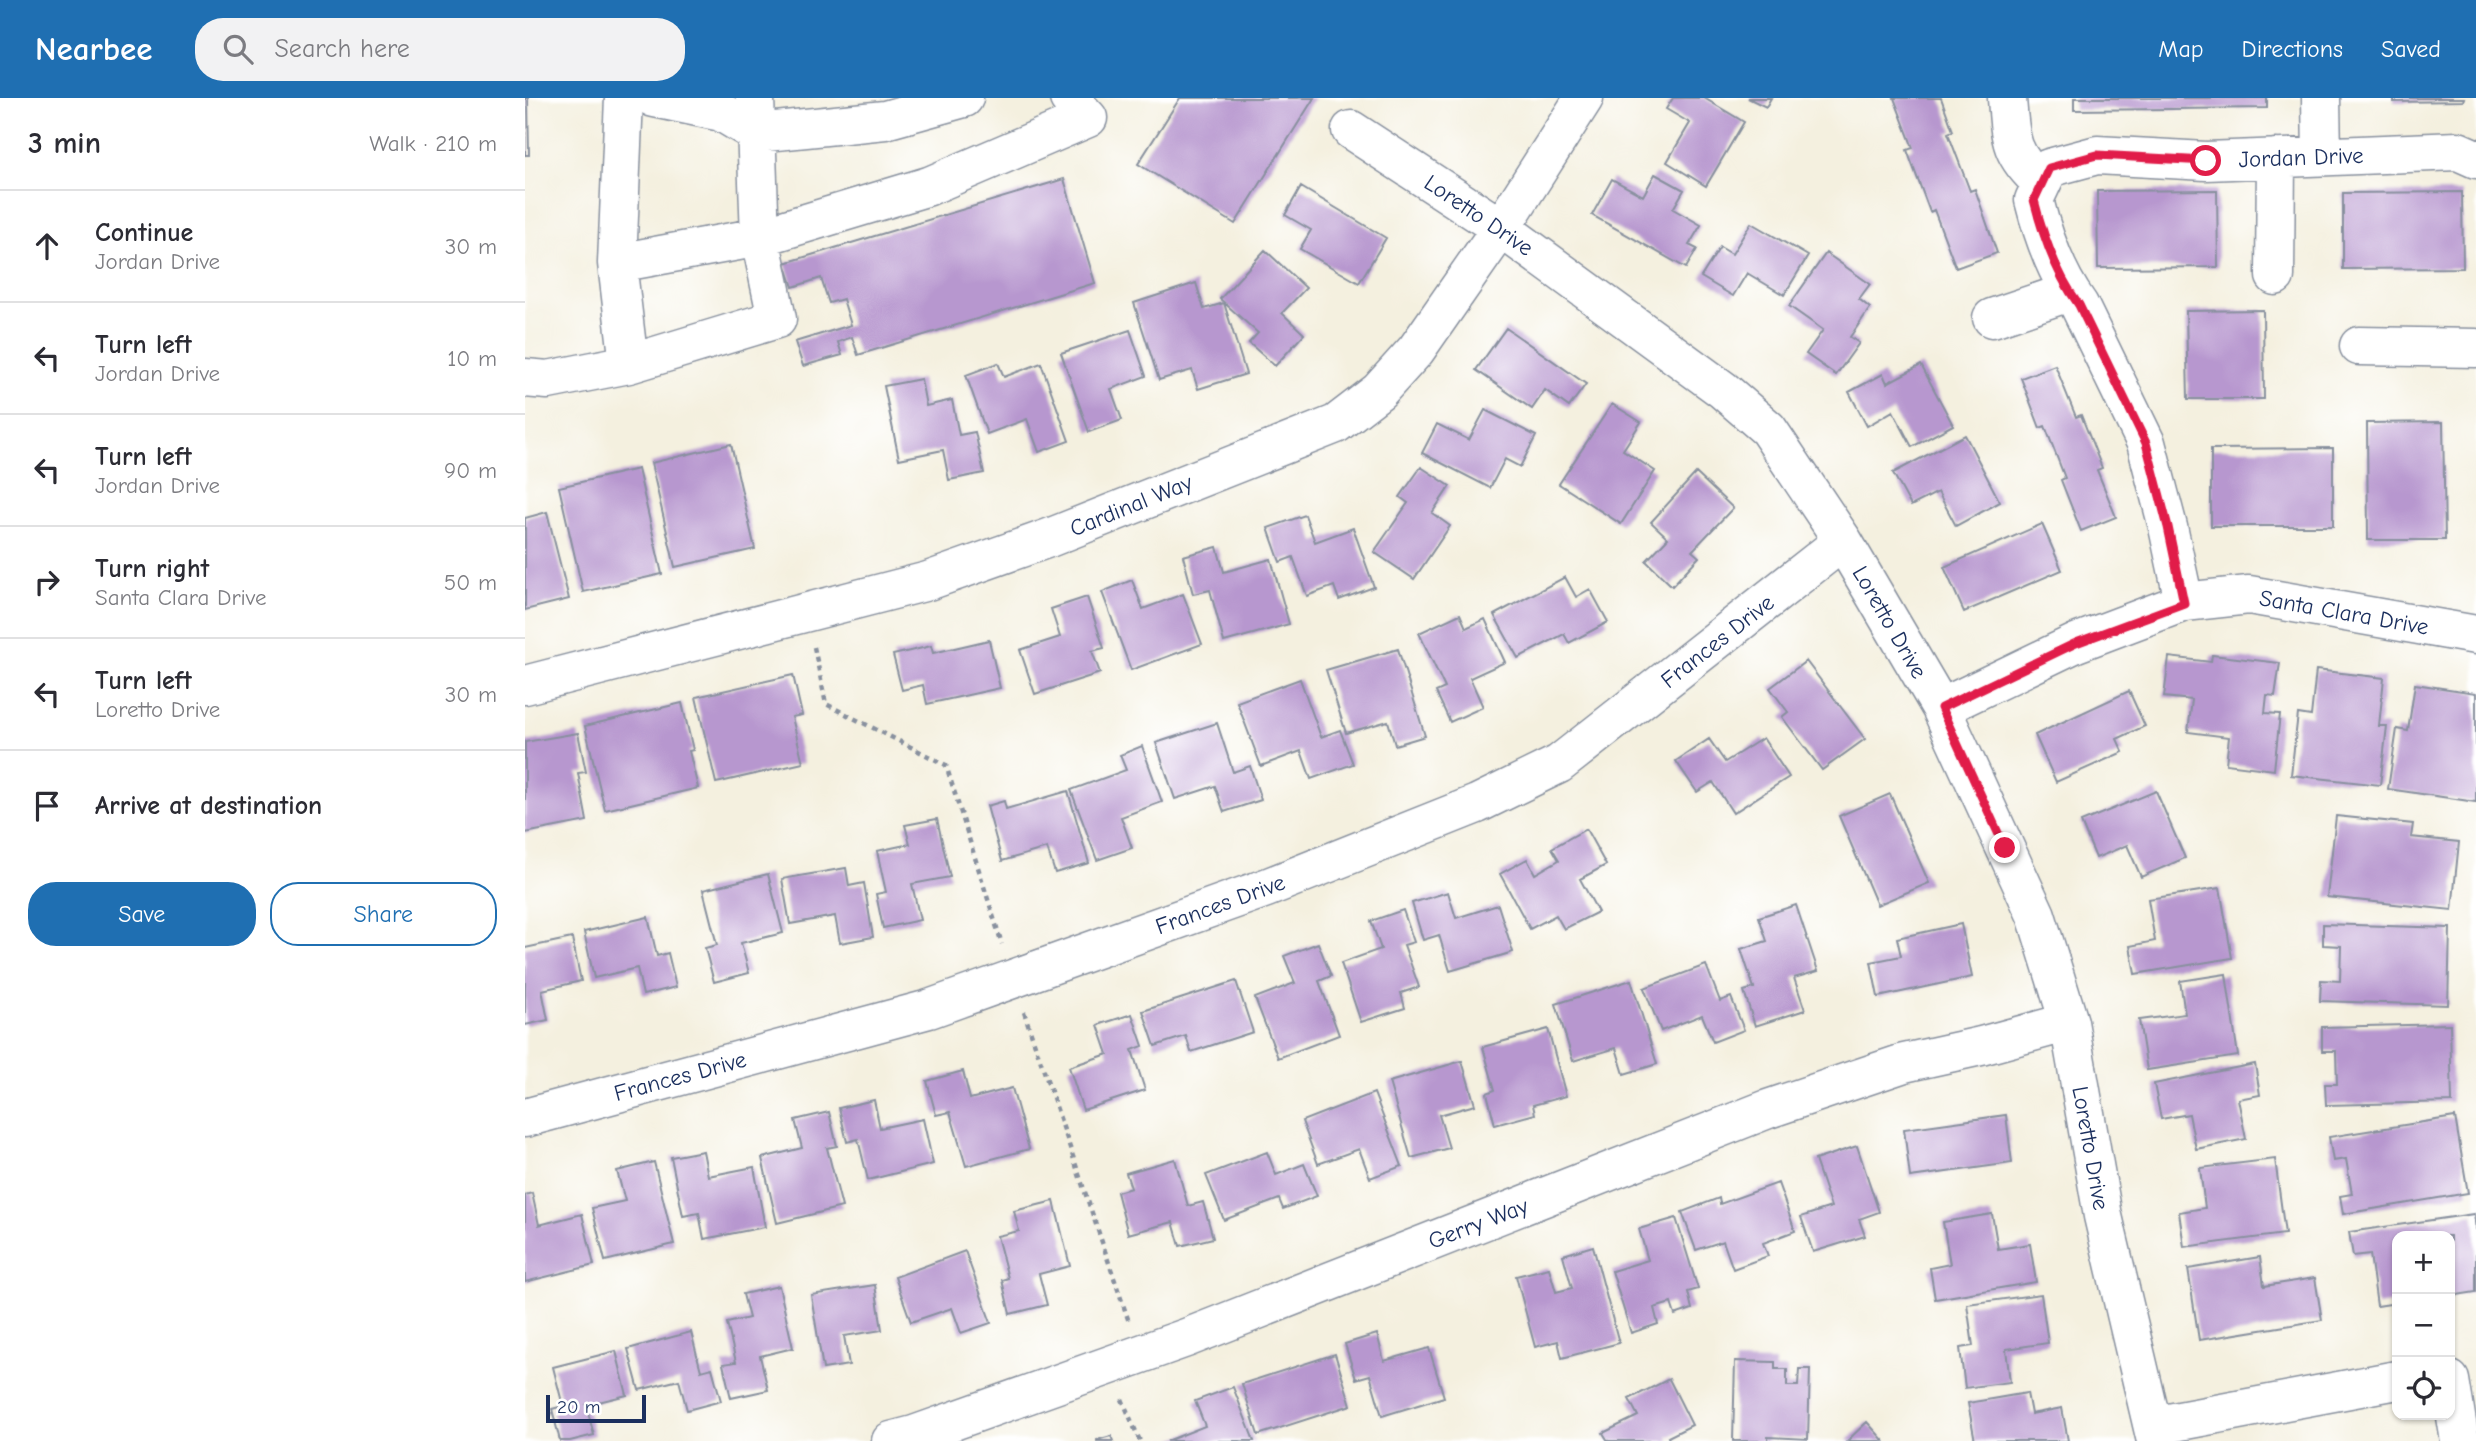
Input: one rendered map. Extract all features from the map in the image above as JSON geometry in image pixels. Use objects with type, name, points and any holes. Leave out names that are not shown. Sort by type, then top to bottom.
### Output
[{"type":"street","points":[[624,98],[617,263],[629,364]]},
{"type":"street","points":[[654,98],[720,112],[885,120],[964,98]]},
{"type":"street","points":[[617,263],[760,237],[929,186],[1088,118],[1069,98]]},
{"type":"street","name":"Cardinal Way","points":[[525,685],[928,581],[1037,542],[1336,424],[1379,391],[1416,349],[1501,228],[1584,98]]},
{"type":"street","points":[[2007,98],[2010,138],[2024,167],[2042,183],[2034,200],[2041,228],[2069,292],[2079,305],[2146,443],[2184,603]]},
{"type":"street","points":[[2321,98],[2322,156]]},
{"type":"street","points":[[525,379],[548,380],[629,364],[777,320],[760,237],[756,115]]},
{"type":"street","name":"Loretto Drive","points":[[1351,130],[1501,228],[1723,390],[1767,429],[1843,541],[1941,708],[2036,915],[2069,1023],[2103,1216],[2154,1433]]},
{"type":"street","name":"Jordan Drive","points":[[2042,183],[2049,168],[2097,155],[2206,161],[2458,151],[2476,159]]},
{"type":"street","points":[[2275,276],[2276,158]]},
{"type":"street","points":[[1992,318],[2069,292]]},
{"type":"street","points":[[2359,346],[2476,348]]},
{"type":"street","name":"Frances Drive","points":[[525,1118],[929,1009],[1266,888],[1476,804],[1559,764],[1843,541]]},
{"type":"street","name":"Santa Clara Drive","points":[[1941,708],[2076,643],[2184,603],[2249,595],[2476,635]]},
{"type":"street","name":"Gerry Way","points":[[891,1441],[1124,1361],[1767,1109],[1904,1063],[2069,1023]]},
{"type":"street","points":[[2455,1369],[2476,1365]]},
{"type":"street","points":[[2154,1433],[2392,1381]]},
{"type":"street","points":[[2455,1410],[2460,1441]]},
{"type":"path","points":[[806,612],[826,704],[946,765],[1013,978],[1124,1361],[1140,1441]]},
{"type":"building","points":[[525,98],[528,98],[529,155],[525,155]]},
{"type":"building","points":[[1180,98],[1314,98],[1235,224],[1138,164]]},
{"type":"building","points":[[1673,98],[1704,98],[1744,122],[1706,186],[1667,162],[1690,123],[1666,109]]},
{"type":"building","points":[[1748,98],[1771,98],[1766,107]]},
{"type":"building","points":[[1894,98],[1941,98],[1953,131],[1948,133],[1970,191],[1975,189],[1997,253],[1956,268],[1934,210],[1930,212],[1907,150],[1913,148]]},
{"type":"building","points":[[2074,98],[2267,98],[2267,108],[2074,110]]},
{"type":"building","points":[[2394,98],[2464,98],[2463,101],[2394,102]]},
{"type":"building","points":[[1655,174],[1684,190],[1673,209],[1701,225],[1689,245],[1697,249],[1686,268],[1592,215],[1612,179],[1643,196]]},
{"type":"building","points":[[1064,179],[1095,283],[858,355],[852,337],[838,342],[842,355],[803,366],[795,342],[851,325],[843,299],[829,303],[821,278],[793,287],[785,263]]},
{"type":"building","points":[[1301,187],[1386,238],[1359,283],[1300,249],[1311,230],[1285,215]]},
{"type":"building","points":[[2217,190],[2218,267],[2098,268],[2097,191]]},
{"type":"building","points":[[2462,192],[2463,268],[2343,269],[2343,193]]},
{"type":"building","points":[[1751,223],[1808,256],[1784,295],[1747,273],[1733,296],[1701,277],[1720,247],[1732,254]]},
{"type":"building","points":[[1265,250],[1306,288],[1282,313],[1304,334],[1275,366],[1249,343],[1258,333],[1220,299]]},
{"type":"building","points":[[1826,253],[1870,284],[1859,299],[1870,308],[1850,337],[1859,343],[1836,375],[1806,354],[1823,330],[1789,306]]},
{"type":"building","points":[[1196,283],[1204,309],[1224,303],[1246,374],[1198,389],[1192,370],[1159,380],[1134,303]]},
{"type":"building","points":[[2263,310],[2264,399],[2188,399],[2186,311]]},
{"type":"building","points":[[1506,328],[1586,384],[1569,407],[1545,390],[1532,409],[1476,370]]},
{"type":"building","points":[[1130,330],[1146,376],[1111,389],[1122,420],[1089,432],[1061,353]]},
{"type":"building","points":[[998,363],[1004,377],[1041,363],[1069,441],[1039,452],[1027,419],[987,434],[966,375]]},
{"type":"building","points":[[1921,365],[1953,425],[1912,447],[1893,411],[1867,426],[1849,392],[1883,374],[1887,383]]},
{"type":"building","points":[[2055,365],[2076,417],[2081,415],[2102,468],[2097,470],[2116,517],[2081,531],[2061,480],[2065,478],[2045,426],[2040,428],[2021,378]]},
{"type":"building","points":[[921,379],[926,406],[952,400],[959,435],[975,432],[984,473],[949,480],[943,450],[899,459],[884,386]]},
{"type":"building","points":[[1612,404],[1641,422],[1623,450],[1655,471],[1621,524],[1559,484]]},
{"type":"building","points":[[1485,410],[1536,436],[1520,467],[1505,459],[1490,488],[1422,453],[1437,424],[1469,440]]},
{"type":"building","points":[[2443,422],[2445,540],[2368,540],[2367,423]]},
{"type":"building","points":[[1965,435],[2000,502],[1956,526],[1938,492],[1911,506],[1893,473]]},
{"type":"building","points":[[731,444],[755,549],[675,567],[651,463]]},
{"type":"building","points":[[2333,448],[2333,526],[2211,526],[2211,449]]},
{"type":"building","points":[[1421,467],[1450,486],[1432,513],[1450,526],[1414,579],[1374,552],[1408,503],[1400,497]]},
{"type":"building","points":[[638,469],[662,574],[583,592],[559,487]]},
{"type":"building","points":[[1696,473],[1733,508],[1692,551],[1699,557],[1672,586],[1646,561],[1668,538],[1651,522]]},
{"type":"building","points":[[547,512],[569,599],[525,610],[525,518]]},
{"type":"building","points":[[1305,515],[1315,542],[1353,528],[1374,587],[1339,600],[1334,586],[1307,596],[1293,557],[1280,562],[1268,528]]},
{"type":"building","points":[[2042,524],[2062,570],[1964,612],[1944,567]]},
{"type":"building","points":[[1217,547],[1224,572],[1271,559],[1289,624],[1224,642],[1210,590],[1193,594],[1183,556]]},
{"type":"building","points":[[1565,577],[1576,597],[1590,589],[1608,622],[1569,643],[1564,634],[1518,658],[1494,615]]},
{"type":"building","points":[[1132,580],[1143,609],[1183,594],[1202,644],[1131,670],[1102,592]]},
{"type":"building","points":[[1087,597],[1104,648],[1092,651],[1100,673],[1035,694],[1020,650],[1060,637],[1051,609]]},
{"type":"building","points":[[1460,614],[1466,628],[1485,619],[1505,662],[1470,678],[1483,707],[1450,722],[1436,692],[1445,688],[1419,633]]},
{"type":"building","points":[[989,640],[1000,688],[927,704],[923,685],[902,690],[893,655],[931,646],[933,653]]},
{"type":"building","points":[[1398,649],[1425,736],[1395,745],[1388,721],[1346,733],[1326,670]]},
{"type":"building","points":[[2212,655],[2280,663],[2275,696],[2267,695],[2265,713],[2280,714],[2274,770],[2226,764],[2229,737],[2188,732],[2192,700],[2164,697],[2169,657],[2211,662]]},
{"type":"building","points":[[1806,661],[1865,739],[1822,770],[1782,717],[1788,712],[1770,688]]},
{"type":"building","points":[[2316,670],[2384,678],[2379,726],[2387,726],[2380,785],[2291,775],[2298,714],[2311,716]]},
{"type":"building","points":[[793,675],[802,715],[792,717],[803,763],[716,783],[696,697]]},
{"type":"building","points":[[1300,679],[1321,737],[1340,730],[1353,764],[1311,779],[1301,751],[1261,766],[1237,702]]},
{"type":"building","points":[[2415,684],[2476,693],[2476,802],[2388,789],[2397,729],[2408,731]]},
{"type":"building","points":[[2129,691],[2145,726],[2117,739],[2123,752],[2056,782],[2035,735]]},
{"type":"building","points":[[682,703],[693,750],[689,751],[698,788],[605,810],[585,726]]},
{"type":"building","points":[[1217,723],[1233,772],[1250,766],[1261,800],[1224,812],[1215,786],[1175,799],[1156,743]]},
{"type":"building","points":[[578,733],[586,772],[578,773],[587,821],[525,833],[525,742]]},
{"type":"building","points":[[1763,738],[1789,777],[1733,813],[1713,782],[1697,792],[1676,761],[1709,739],[1725,762]]},
{"type":"building","points":[[1142,746],[1162,802],[1121,817],[1132,848],[1097,860],[1071,790],[1126,770],[1120,755]]},
{"type":"building","points":[[1068,791],[1089,863],[1055,873],[1047,848],[1002,861],[987,806],[1004,801],[1006,809]]},
{"type":"building","points":[[2156,791],[2185,858],[2141,877],[2127,845],[2096,858],[2081,822]]},
{"type":"building","points":[[1890,794],[1929,883],[1877,905],[1839,816]]},
{"type":"building","points":[[2336,816],[2413,824],[2411,837],[2459,842],[2452,910],[2327,897]]},
{"type":"building","points":[[937,819],[950,877],[912,884],[920,920],[883,928],[876,894],[886,892],[877,851],[910,844],[905,825]]},
{"type":"building","points":[[1586,829],[1606,865],[1580,879],[1598,912],[1564,929],[1556,915],[1530,929],[1500,874],[1527,859],[1535,874],[1559,860],[1552,848]]},
{"type":"building","points":[[846,868],[849,886],[864,883],[873,937],[840,943],[835,916],[790,924],[782,879]]},
{"type":"building","points":[[768,874],[783,933],[741,943],[749,973],[714,982],[705,948],[717,945],[703,890]]},
{"type":"building","points":[[2220,888],[2232,958],[2135,974],[2130,946],[2155,941],[2148,899]]},
{"type":"building","points":[[1448,892],[1456,918],[1498,905],[1513,952],[1450,971],[1439,935],[1423,940],[1412,903]]},
{"type":"building","points":[[1796,905],[1818,971],[1794,978],[1805,1010],[1755,1026],[1744,991],[1754,988],[1741,949],[1767,941],[1759,917]]},
{"type":"building","points":[[1403,910],[1414,942],[1404,945],[1419,987],[1401,993],[1405,1008],[1361,1022],[1341,963],[1381,949],[1371,921]]},
{"type":"building","points":[[648,917],[657,956],[668,953],[676,987],[643,995],[637,968],[594,978],[584,932]]},
{"type":"building","points":[[1961,924],[1972,977],[1878,997],[1871,962],[1901,956],[1897,938]]},
{"type":"building","points":[[2323,924],[2450,928],[2448,1005],[2320,1001],[2321,980],[2340,981],[2341,946],[2323,945]]},
{"type":"building","points":[[572,938],[581,981],[542,990],[548,1020],[525,1025],[525,948]]},
{"type":"building","points":[[1318,943],[1331,976],[1319,981],[1339,1035],[1278,1058],[1255,998],[1295,983],[1284,956]]},
{"type":"building","points":[[1706,965],[1720,1001],[1731,997],[1744,1030],[1713,1042],[1702,1015],[1661,1031],[1644,988]]},
{"type":"building","points":[[2226,974],[2238,1056],[2147,1070],[2139,1020],[2185,1014],[2180,981]]},
{"type":"building","points":[[1631,980],[1657,1064],[1624,1074],[1616,1048],[1573,1061],[1556,1004]]},
{"type":"building","points":[[1236,981],[1253,1032],[1191,1052],[1186,1036],[1155,1046],[1143,1011]]},
{"type":"building","points":[[1132,1014],[1143,1046],[1132,1050],[1145,1090],[1083,1110],[1069,1067],[1108,1054],[1098,1025]]},
{"type":"building","points":[[2450,1024],[2452,1102],[2326,1105],[2325,1084],[2337,1084],[2336,1051],[2322,1051],[2322,1027]]},
{"type":"building","points":[[1548,1029],[1566,1096],[1533,1105],[1535,1114],[1495,1125],[1487,1093],[1495,1090],[1483,1047]]},
{"type":"building","points":[[1462,1061],[1475,1105],[1439,1115],[1449,1148],[1411,1158],[1389,1082]]},
{"type":"building","points":[[2255,1064],[2260,1095],[2238,1099],[2246,1139],[2196,1149],[2189,1114],[2161,1119],[2154,1084]]},
{"type":"building","points":[[963,1071],[970,1099],[1012,1088],[1029,1149],[966,1166],[950,1112],[936,1115],[927,1081]]},
{"type":"building","points":[[1374,1093],[1402,1166],[1370,1178],[1359,1149],[1318,1164],[1302,1121]]},
{"type":"building","points":[[874,1100],[880,1128],[923,1119],[933,1164],[868,1180],[858,1139],[847,1142],[839,1108]]},
{"type":"building","points":[[829,1112],[837,1146],[827,1148],[842,1207],[777,1223],[762,1158],[802,1148],[795,1120]]},
{"type":"building","points":[[2006,1115],[2012,1163],[1910,1177],[1904,1129]]},
{"type":"building","points":[[2455,1117],[2468,1193],[2343,1214],[2340,1196],[2352,1194],[2346,1159],[2333,1161],[2329,1137]]},
{"type":"building","points":[[1857,1146],[1879,1212],[1859,1219],[1865,1236],[1813,1252],[1801,1217],[1831,1207],[1815,1160]]},
{"type":"building","points":[[703,1151],[708,1176],[754,1167],[765,1227],[704,1239],[699,1213],[683,1216],[671,1157]]},
{"type":"building","points":[[1267,1152],[1276,1175],[1304,1164],[1317,1196],[1283,1209],[1279,1199],[1224,1220],[1206,1175]]},
{"type":"building","points":[[1175,1159],[1188,1206],[1203,1202],[1213,1238],[1180,1246],[1173,1222],[1128,1234],[1117,1192],[1131,1188],[1126,1173]]},
{"type":"building","points":[[2275,1159],[2285,1234],[2184,1247],[2179,1212],[2205,1208],[2200,1168]]},
{"type":"building","points":[[654,1162],[674,1244],[605,1261],[592,1208],[625,1201],[617,1171]]},
{"type":"building","points":[[1778,1183],[1795,1231],[1763,1243],[1768,1256],[1733,1269],[1723,1241],[1696,1250],[1682,1212],[1719,1198],[1720,1204]]},
{"type":"building","points":[[532,1193],[539,1225],[582,1214],[594,1265],[525,1282],[525,1195]]},
{"type":"building","points":[[1054,1201],[1070,1266],[1039,1274],[1047,1305],[1010,1314],[1002,1280],[1008,1278],[997,1236],[1019,1231],[1014,1211]]},
{"type":"building","points":[[1992,1214],[1998,1249],[2030,1244],[2036,1282],[1935,1299],[1930,1268],[1950,1264],[1943,1222]]},
{"type":"building","points":[[2474,1214],[2476,1292],[2455,1295],[2455,1231],[2392,1231],[2392,1304],[2377,1306],[2370,1254],[2353,1256],[2349,1232]]},
{"type":"building","points":[[1676,1218],[1698,1289],[1688,1292],[1692,1309],[1675,1315],[1671,1303],[1654,1308],[1658,1324],[1631,1333],[1612,1271],[1648,1260],[1639,1229]]},
{"type":"building","points":[[1593,1246],[1619,1343],[1562,1358],[1558,1341],[1535,1347],[1516,1276],[1549,1268],[1556,1292],[1572,1288],[1563,1255]]},
{"type":"building","points":[[965,1251],[991,1323],[961,1333],[952,1308],[911,1322],[895,1277]]},
{"type":"building","points":[[2260,1257],[2264,1286],[2315,1278],[2322,1320],[2199,1340],[2188,1269]]},
{"type":"building","points":[[875,1285],[882,1330],[844,1336],[849,1365],[823,1369],[811,1295]]},
{"type":"building","points":[[779,1286],[793,1348],[760,1356],[768,1390],[731,1398],[723,1364],[736,1362],[727,1323],[749,1318],[743,1294]]},
{"type":"building","points":[[2041,1294],[2048,1343],[2006,1349],[2010,1382],[1965,1388],[1960,1348],[1973,1346],[1967,1304]]},
{"type":"building","points":[[691,1332],[701,1371],[712,1368],[721,1401],[687,1410],[679,1380],[639,1390],[628,1349]]},
{"type":"building","points":[[1377,1334],[1384,1361],[1429,1348],[1444,1397],[1382,1416],[1370,1375],[1356,1379],[1345,1344]]},
{"type":"building","points":[[616,1351],[627,1395],[586,1405],[594,1435],[560,1441],[552,1409],[563,1406],[553,1367]]},
{"type":"building","points":[[1335,1354],[1351,1405],[1258,1435],[1242,1384]]},
{"type":"building","points":[[1735,1361],[1775,1362],[1775,1369],[1787,1369],[1787,1386],[1798,1386],[1799,1369],[1810,1369],[1808,1439],[1768,1437],[1768,1441],[1733,1441]]},
{"type":"building","points":[[1669,1379],[1692,1425],[1668,1437],[1670,1441],[1608,1441],[1603,1433],[1638,1416],[1629,1399]]},
{"type":"building","points":[[1233,1387],[1254,1441],[1167,1441],[1205,1426],[1195,1401]]},
{"type":"building","points":[[2027,1393],[2031,1414],[2062,1408],[2068,1441],[1975,1441],[1968,1403]]},
{"type":"building","points":[[1867,1422],[1884,1441],[1847,1441]]},
{"type":"building","points":[[1111,1436],[1113,1441],[1097,1441],[1097,1440]]},
{"type":"route","points":[[2005,848],[1941,708],[2076,643],[2184,603],[2146,443],[2079,305],[2069,292],[2041,228],[2034,200],[2049,168],[2097,155],[2206,161]]}]
